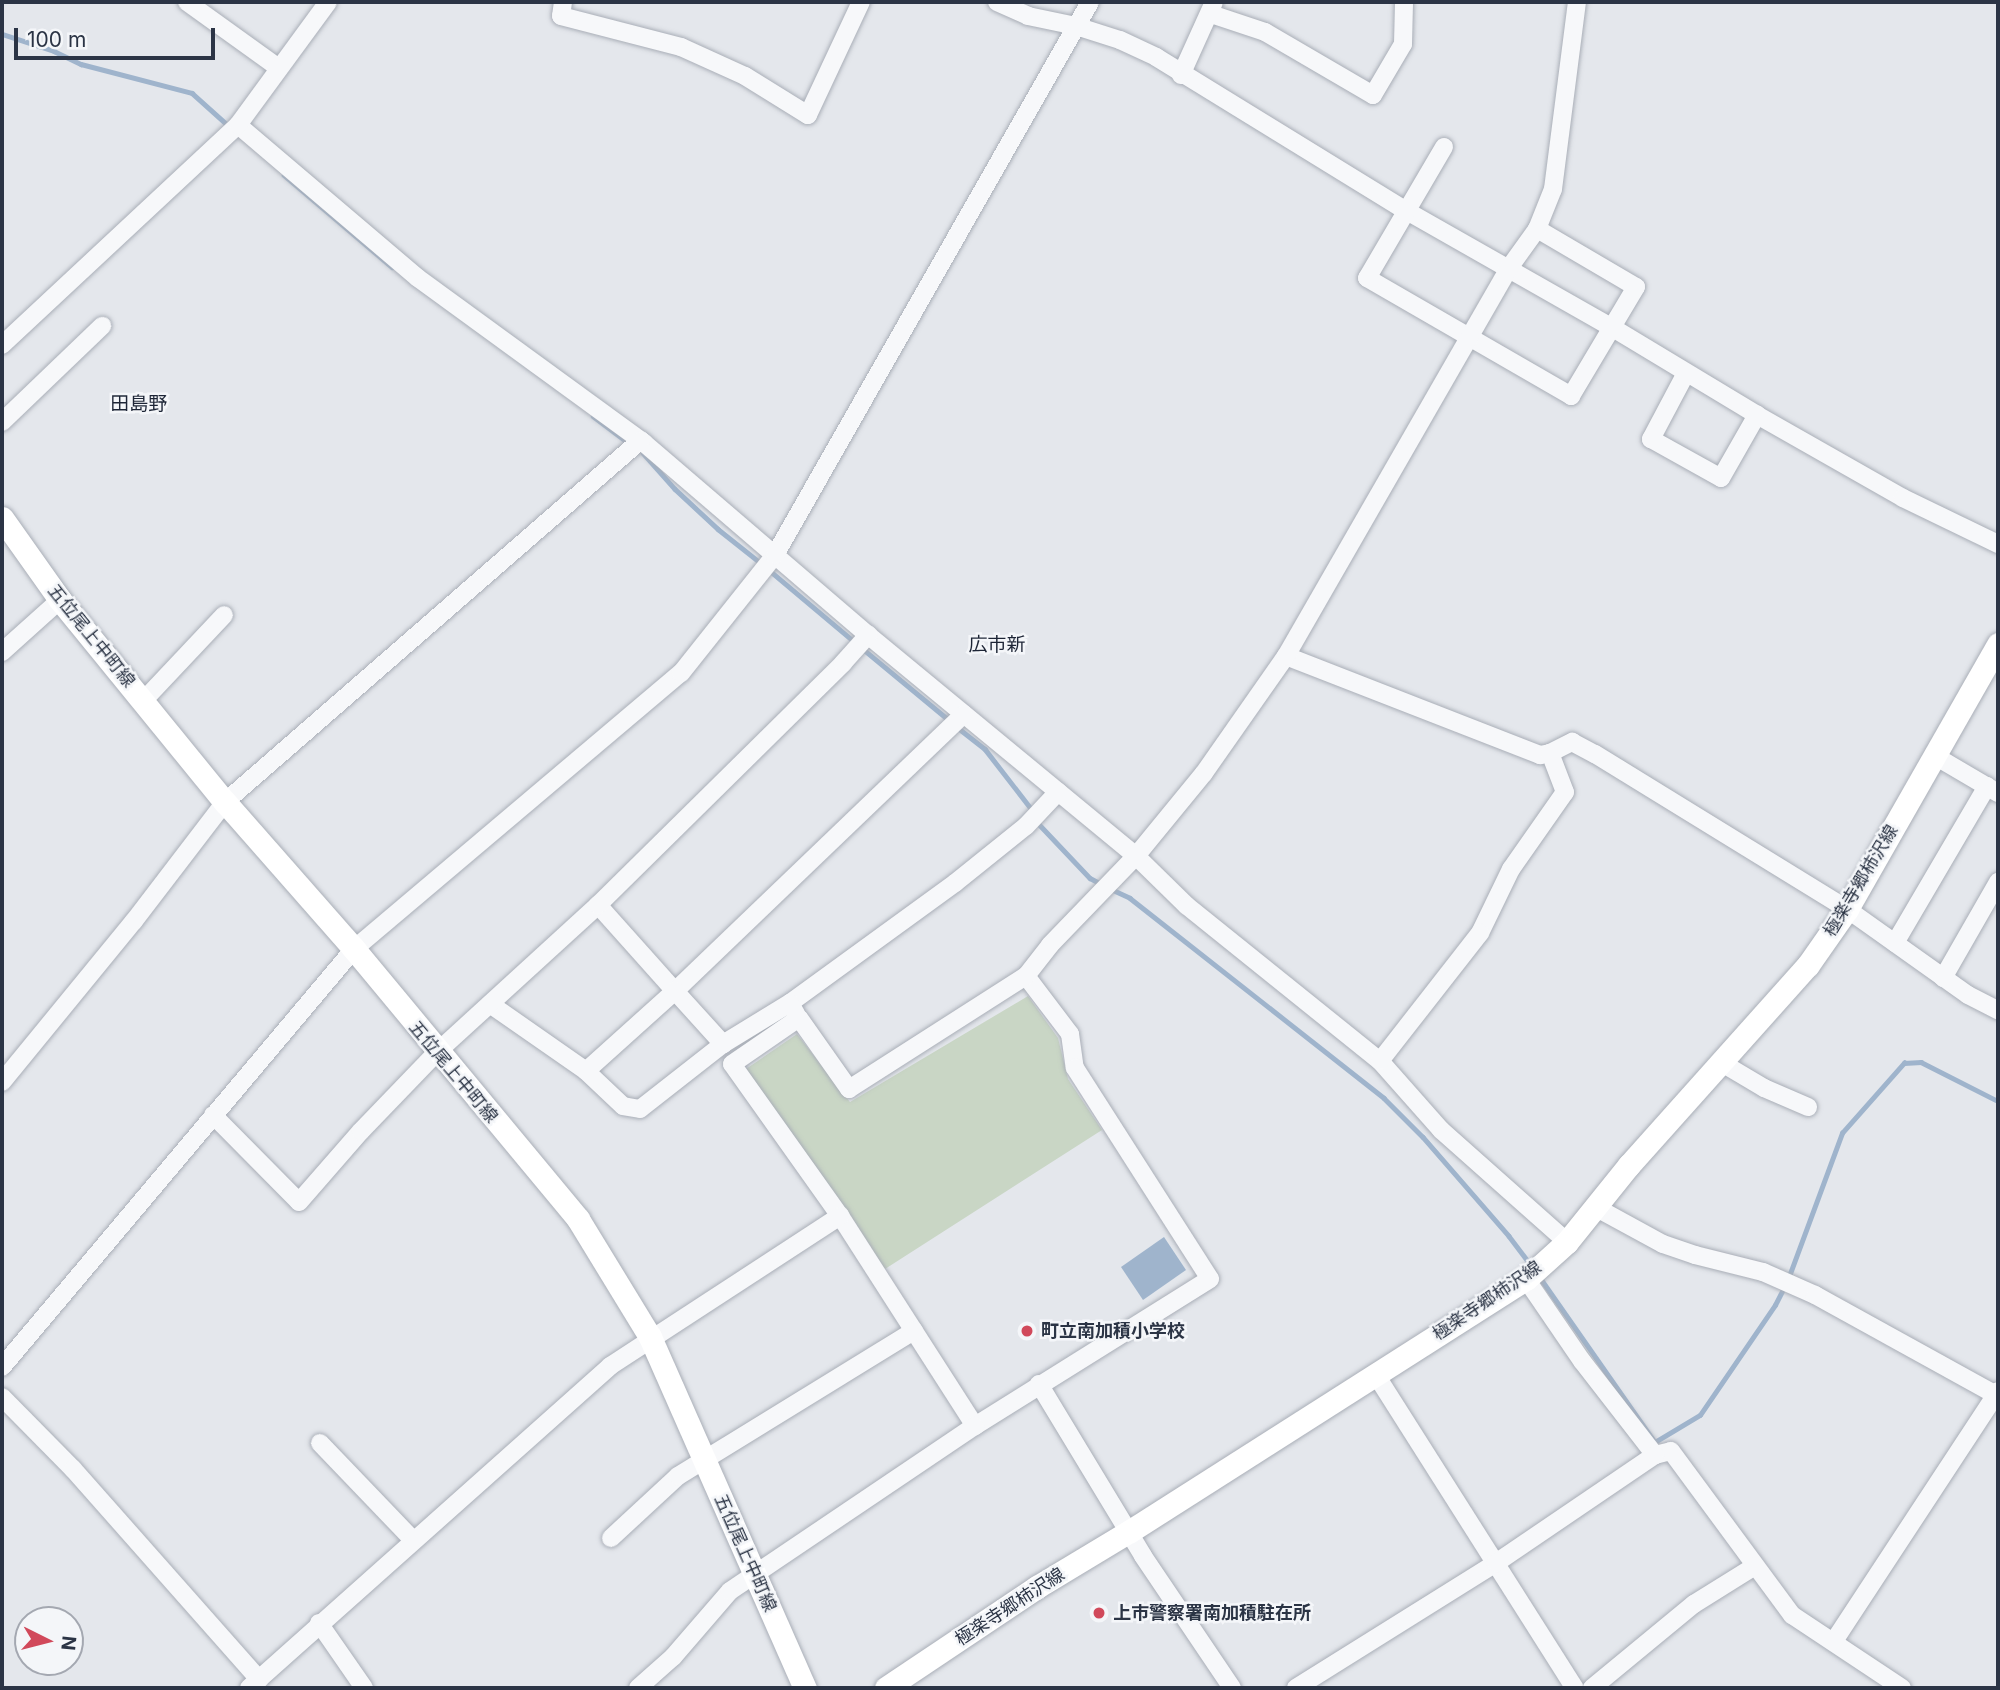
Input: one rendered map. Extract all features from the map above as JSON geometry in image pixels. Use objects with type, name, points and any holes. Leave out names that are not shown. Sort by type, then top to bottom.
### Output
[{"type":"main road","name":"五位尾上中町線","points":[[2,518],[60,600],[225,802],[354,949],[436,1053],[578,1219],[650,1337],[805,1688]]},
{"type":"main road","name":"極楽寺郷柿沢線","points":[[887,1688],[1037,1587],[1130,1531],[1526,1279],[1567,1242],[1629,1165],[1808,965],[1847,909],[1998,644]]},
{"type":"street","points":[[187,2],[279,68]]},
{"type":"street","points":[[2,345],[238,125],[328,2]]},
{"type":"street","points":[[563,2],[561,16],[681,47],[745,76],[808,115],[861,2]]},
{"type":"street","points":[[997,2],[1028,16],[1076,26],[1151,54],[1181,75],[1405,210],[1614,328],[1757,415],[1903,498],[1998,544]]},
{"type":"street","points":[[2,1367],[354,949],[681,673],[775,555],[1090,2]]},
{"type":"street","points":[[1181,75],[1212,8],[1265,32],[1373,95],[1402,44],[1404,2]]},
{"type":"street","points":[[794,1011],[849,1089],[1026,976],[1050,945],[1136,856],[1204,773],[1286,656],[1509,268],[1537,229],[1553,189],[1577,2]]},
{"type":"street","points":[[238,125],[418,278],[641,440],[868,635],[1136,856],[1196,914],[1380,1061],[1441,1130],[1567,1242]]},
{"type":"street","points":[[1444,147],[1367,278],[1572,396],[1636,287],[1537,229]]},
{"type":"street","points":[[2,422],[102,326]]},
{"type":"street","points":[[1686,373],[1651,439],[1721,478],[1757,415]]},
{"type":"street","points":[[2,1082],[134,921],[225,802],[641,440]]},
{"type":"street","points":[[2,652],[60,600]]},
{"type":"street","points":[[143,701],[224,615]]},
{"type":"street","points":[[213,1115],[299,1202],[361,1131],[436,1053],[598,905],[844,663],[868,635]]},
{"type":"street","points":[[1286,656],[1540,755],[1572,742],[1847,909],[1968,995],[1998,1010]]},
{"type":"street","points":[[586,1071],[675,991],[964,714]]},
{"type":"street","points":[[1380,1061],[1480,933],[1511,869],[1565,792],[1550,753]]},
{"type":"street","points":[[1895,943],[1992,790],[1935,756]]},
{"type":"street","points":[[975,1426],[840,1216],[732,1064],[794,1011],[1026,826],[1058,792]]},
{"type":"street","points":[[1943,978],[1998,882]]},
{"type":"street","points":[[598,905],[723,1044]]},
{"type":"street","points":[[638,1688],[673,1657],[730,1591],[753,1574],[1039,1384],[1210,1279],[1075,1068],[1070,1034],[1026,976]]},
{"type":"street","points":[[490,1004],[586,1071],[623,1106],[640,1109],[723,1044],[794,1011]]},
{"type":"street","points":[[1722,1063],[1764,1088],[1808,1107]]},
{"type":"street","points":[[1595,1207],[1663,1244],[1763,1272],[1815,1295],[1998,1394],[1834,1641]]},
{"type":"street","points":[[2,1397],[73,1469],[254,1684],[319,1623],[610,1366],[650,1337],[840,1216]]},
{"type":"street","points":[[1526,1279],[1582,1361],[1655,1455]]},
{"type":"street","points":[[611,1538],[678,1476],[914,1331]]},
{"type":"street","points":[[1376,1375],[1575,1688]]},
{"type":"street","points":[[1039,1384],[1232,1688]]},
{"type":"street","points":[[320,1444],[413,1540]]},
{"type":"street","points":[[1296,1688],[1496,1563],[1655,1455],[1671,1451],[1792,1615],[1902,1688]]},
{"type":"street","points":[[1592,1688],[1694,1604],[1755,1566]]},
{"type":"street","points":[[319,1623],[364,1688]]},
{"type":"green space","points":[[1028,996],[1058,1038],[1068,1079],[1102,1130],[885,1269],[746,1069],[797,1034],[850,1102]]},
{"type":"water","points":[[1164,1237],[1186,1270],[1143,1300],[1121,1267]]},
{"type":"waterway","points":[[2,34],[54,51],[81,64],[192,93],[230,127]]},
{"type":"waterway","points":[[284,175],[392,267]]},
{"type":"waterway","points":[[593,416],[630,444]]},
{"type":"waterway","points":[[643,453],[675,489],[718,529],[762,564]]},
{"type":"waterway","points":[[769,570],[856,643]]},
{"type":"waterway","points":[[863,649],[950,721]]},
{"type":"waterway","points":[[957,727],[985,749],[1033,811]]},
{"type":"waterway","points":[[1037,822],[1090,878],[1103,885]]},
{"type":"waterway","points":[[1111,889],[1130,898],[1384,1098],[1423,1137],[1509,1236],[1532,1267]]},
{"type":"waterway","points":[[1788,1279],[1842,1133],[1904,1063],[1921,1062],[1998,1101]]},
{"type":"waterway","points":[[1539,1276],[1655,1442],[1700,1415],[1775,1305],[1784,1287]]},
{"type":"place","name":"町立南加積小学校","points":[[1027,1331]]},
{"type":"place","name":"上市警察署南加積駐在所","points":[[1099,1613]]},
{"type":"district","name":"田島野","points":[[139,404]]},
{"type":"district","name":"広市新","points":[[997,645]]}]
